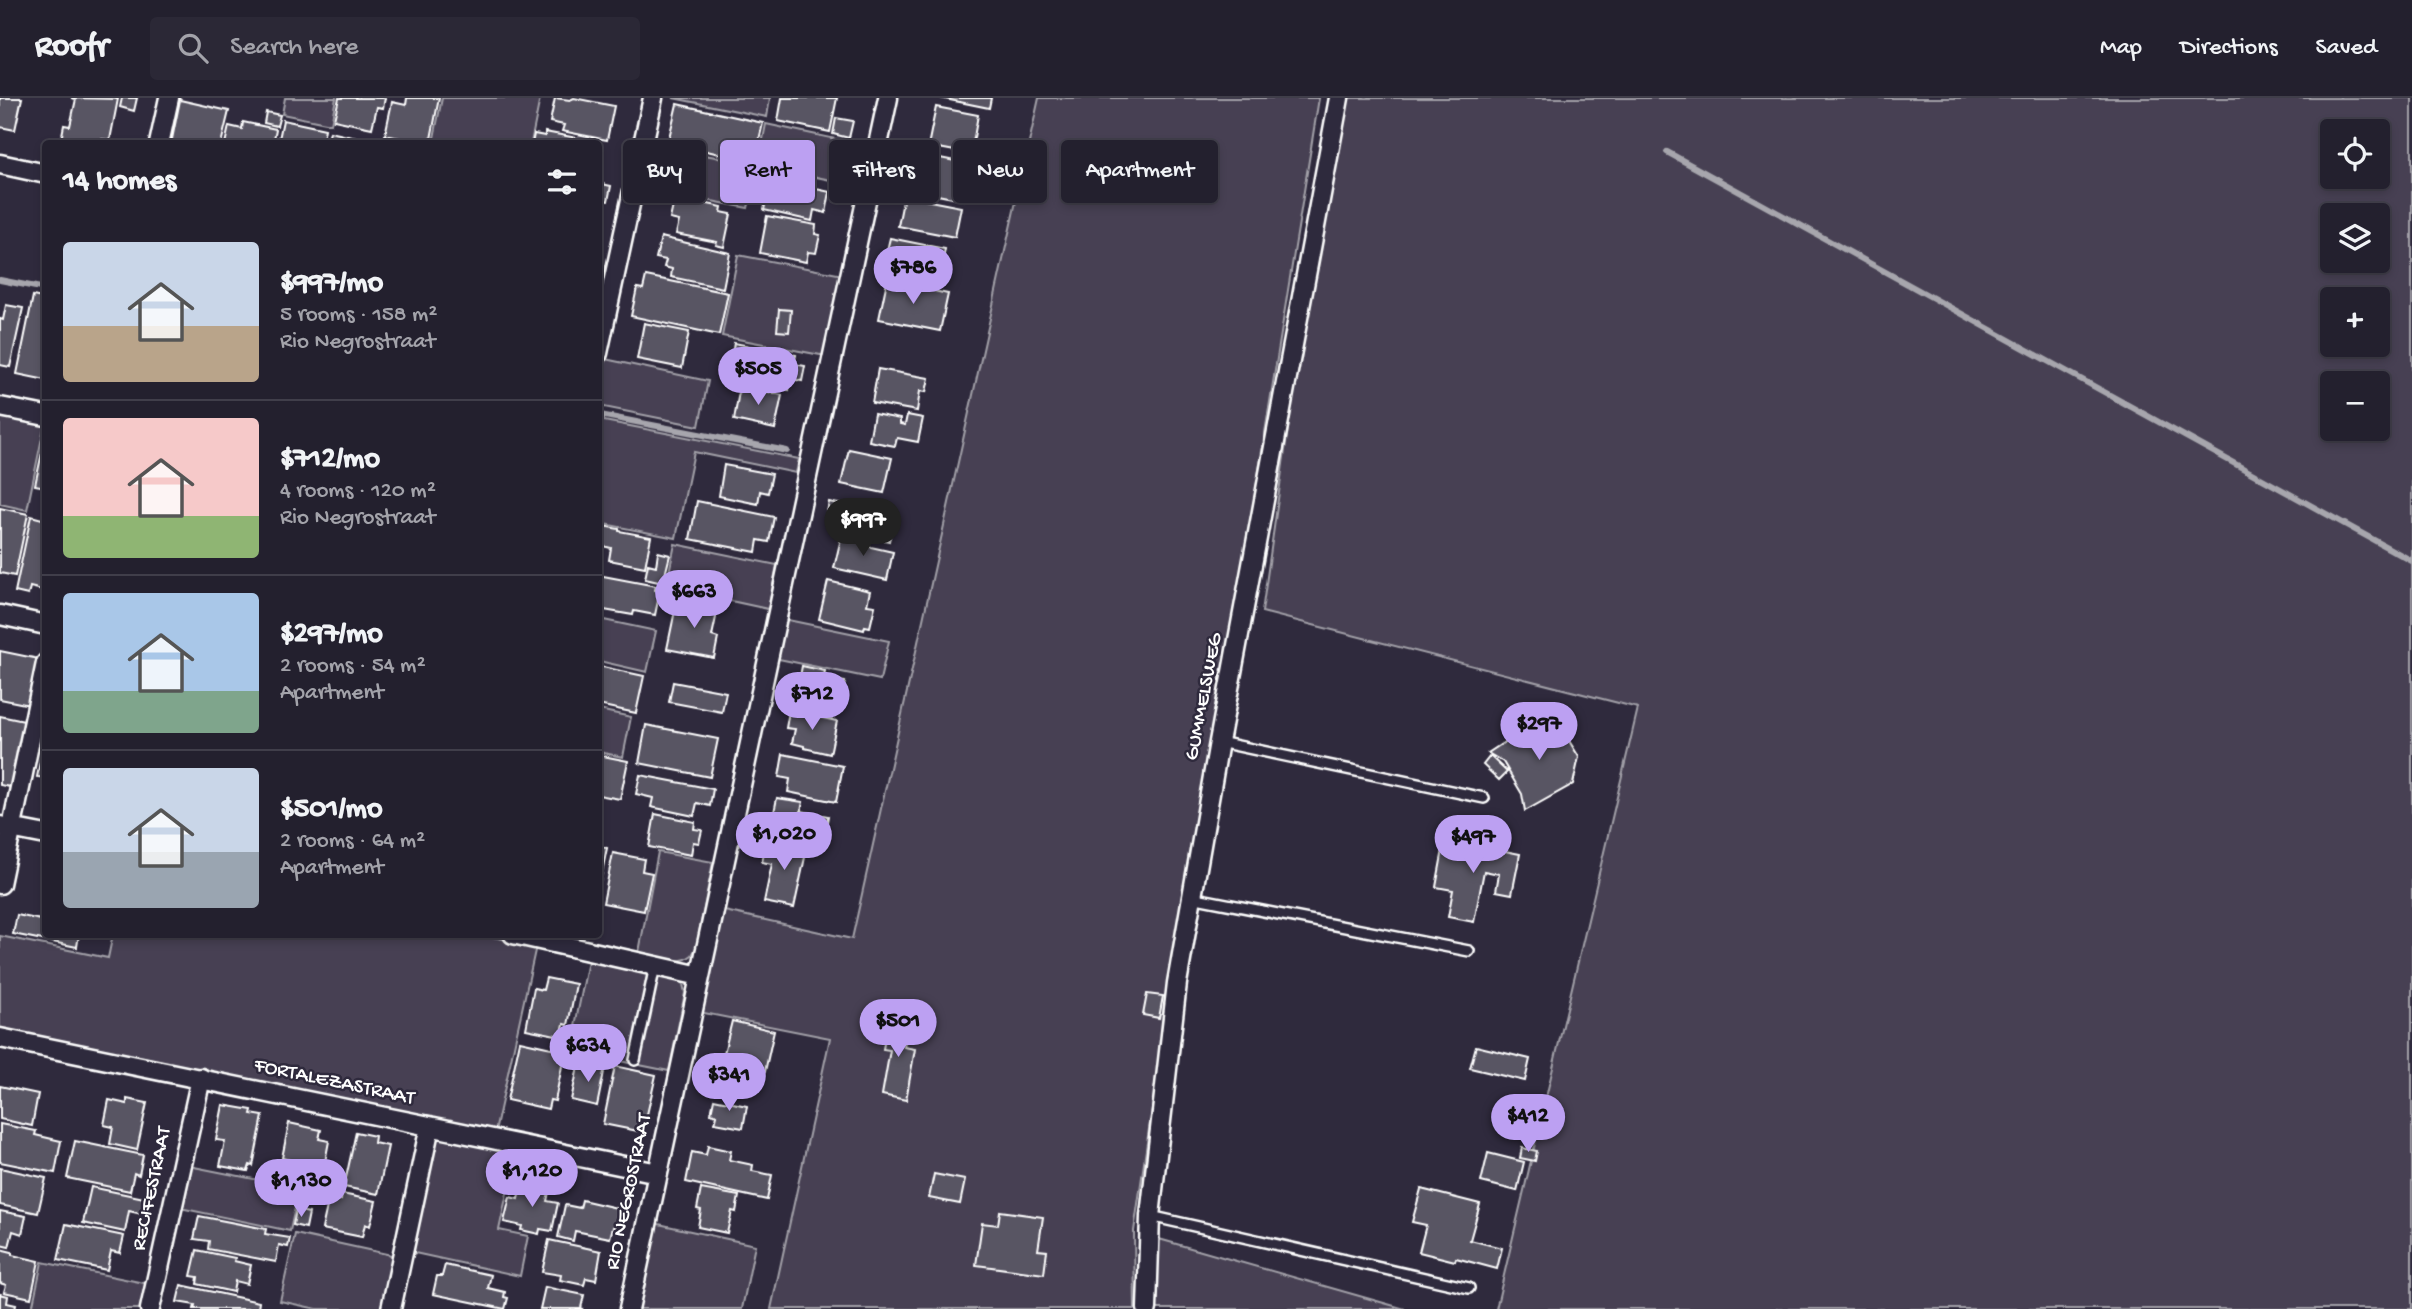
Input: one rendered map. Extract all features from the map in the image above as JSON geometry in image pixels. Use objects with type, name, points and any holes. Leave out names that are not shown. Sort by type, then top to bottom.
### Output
[{"type":"street","points":[[160,140],[169,98]]},
{"type":"street","points":[[602,319],[605,293],[653,98]]},
{"type":"street","name":"RIO NEGROSTRAAT","points":[[629,1309],[888,98]]},
{"type":"street","name":"GUMMELSWEG","points":[[1147,1309],[1150,1216],[1177,982],[1339,98]]},
{"type":"street","points":[[0,164],[42,173]]},
{"type":"street","points":[[0,407],[42,415]]},
{"type":"street","points":[[0,615],[42,624]]},
{"type":"street","points":[[0,884],[6,827],[42,679]]},
{"type":"street","points":[[6,827],[42,834]]},
{"type":"street","points":[[531,938],[700,976]]},
{"type":"street","name":"FORTALEZASTRAAT","points":[[0,1038],[658,1173]]},
{"type":"street","name":"RECIFESTRAAT","points":[[150,1309],[201,1078]]},
{"type":"street","points":[[391,1309],[430,1126]]},
{"type":"lane","points":[[1219,742],[1484,798]]},
{"type":"lane","points":[[1191,897],[1469,951]]},
{"type":"lane","points":[[635,1060],[655,966]]},
{"type":"lane","points":[[1150,1216],[1469,1288]]},
{"type":"shaded area","points":[[285,98],[336,98],[331,124],[282,114]]},
{"type":"shaded area","points":[[442,98],[540,98],[532,140],[434,140]]},
{"type":"shaded area","points":[[673,98],[770,98],[767,117]]},
{"type":"shaded area","points":[[1039,98],[1319,98],[1237,606],[1171,979],[1134,1231],[1135,1309],[771,1309],[830,1038],[699,1012],[720,910],[852,939],[1016,203],[1047,203],[1047,140],[1030,140]]},
{"type":"shaded area","points":[[1335,98],[2412,98],[2412,1309],[1496,1309],[1638,708],[1262,612]]},
{"type":"shaded area","points":[[766,124],[840,140],[829,140],[829,180],[815,177],[815,140],[763,140]]},
{"type":"shaded area","points":[[706,155],[720,158],[720,203],[706,200]]},
{"type":"shaded area","points":[[722,203],[749,203],[748,208]]},
{"type":"shaded area","points":[[738,255],[843,275],[826,356],[722,336]]},
{"type":"shaded area","points":[[605,359],[708,381],[699,426],[602,407]]},
{"type":"shaded area","points":[[0,413],[42,422],[42,438],[27,510],[0,504]]},
{"type":"shaded area","points":[[602,421],[799,459],[796,473],[694,452],[676,538],[602,524]]},
{"type":"shaded area","points":[[675,544],[777,565],[768,609],[666,587]]},
{"type":"shaded area","points":[[783,619],[889,641],[880,680],[774,658]]},
{"type":"shaded area","points":[[602,620],[656,631],[647,672],[602,662]]},
{"type":"shaded area","points":[[602,711],[631,717],[623,757],[602,753]]},
{"type":"shaded area","points":[[658,852],[713,862],[696,948],[692,955],[677,961],[639,952]]},
{"type":"shaded area","points":[[0,936],[108,958],[112,938],[497,938],[536,946],[495,1132],[0,1030]]},
{"type":"shaded area","points":[[588,961],[674,979],[683,984],[685,993],[669,1071],[570,1051]]},
{"type":"shaded area","points":[[444,1137],[516,1152],[499,1230],[528,1236],[520,1276],[410,1252],[433,1147],[437,1138]]},
{"type":"shaded area","points":[[189,1166],[299,1188],[290,1231],[180,1208]]},
{"type":"shaded area","points":[[654,1223],[755,1245],[742,1309],[636,1309]]},
{"type":"shaded area","points":[[295,1234],[396,1256],[385,1309],[317,1309],[280,1301]]},
{"type":"shaded area","points":[[1159,1239],[1405,1309],[1155,1309]]},
{"type":"shaded area","points":[[42,1262],[149,1284],[143,1309],[32,1309]]},
{"type":"building","points":[[0,98],[22,98],[15,130],[0,127]]},
{"type":"building","points":[[71,98],[118,99],[110,140],[61,140],[64,125],[70,126],[76,99]]},
{"type":"building","points":[[122,98],[137,98],[134,111],[120,107]]},
{"type":"building","points":[[339,98],[385,98],[383,108],[377,107],[372,128],[334,120]]},
{"type":"building","points":[[407,98],[439,98],[431,140],[410,140],[385,135],[392,102],[406,105]]},
{"type":"building","points":[[555,98],[574,98],[614,106],[607,140],[562,131],[564,125],[550,122]]},
{"type":"building","points":[[782,98],[837,98],[830,132],[778,121]]},
{"type":"building","points":[[940,98],[991,98],[989,108]]},
{"type":"building","points":[[180,100],[229,111],[222,140],[172,140]]},
{"type":"building","points":[[677,104],[763,123],[759,140],[720,140],[720,154],[706,151],[706,140],[668,140]]},
{"type":"building","points":[[936,107],[978,115],[974,140],[953,140],[953,151],[939,148],[939,140],[929,140]]},
{"type":"building","points":[[266,112],[280,115],[277,126],[264,123]]},
{"type":"building","points":[[836,118],[853,121],[849,138],[833,134]]},
{"type":"building","points":[[283,120],[325,129],[323,140],[279,140]]},
{"type":"building","points":[[243,122],[276,129],[274,140],[226,140],[229,126],[242,129]]},
{"type":"building","points":[[330,132],[366,140],[328,140]]},
{"type":"building","points":[[545,132],[588,140],[533,140],[534,134],[545,136]]},
{"type":"building","points":[[939,158],[953,161],[953,198],[939,195]]},
{"type":"building","points":[[602,184],[611,186],[608,201],[602,200]]},
{"type":"building","points":[[815,189],[829,192],[826,213],[814,210],[812,221],[764,210],[766,203],[815,203]]},
{"type":"building","points":[[674,203],[703,203],[722,207],[721,212],[731,214],[724,247],[716,245],[717,242],[676,234],[679,221],[670,219]]},
{"type":"building","points":[[903,203],[939,203],[961,207],[955,237],[898,226]]},
{"type":"building","points":[[767,216],[816,225],[815,234],[820,235],[816,253],[808,252],[806,262],[760,253]]},
{"type":"building","points":[[661,237],[730,253],[723,288],[671,277],[672,269],[664,267],[666,260],[656,258]]},
{"type":"building","points":[[890,238],[945,249],[938,285],[899,277],[901,271],[883,267]]},
{"type":"building","points":[[646,276],[728,293],[719,335],[631,316],[637,288],[643,289]]},
{"type":"building","points":[[887,281],[948,294],[940,331],[879,319]]},
{"type":"building","points":[[33,296],[42,298],[42,379],[17,374]]},
{"type":"building","points":[[6,305],[23,308],[10,367],[0,365],[0,319],[3,320]]},
{"type":"building","points":[[779,309],[791,310],[789,332],[777,331]]},
{"type":"building","points":[[644,323],[689,332],[682,368],[637,359]]},
{"type":"building","points":[[734,343],[796,355],[794,364],[805,366],[802,381],[791,379],[789,390],[728,378]]},
{"type":"building","points":[[878,369],[929,378],[926,392],[920,391],[917,411],[872,403]]},
{"type":"building","points":[[740,386],[782,395],[775,429],[734,420]]},
{"type":"building","points":[[874,414],[900,419],[900,424],[905,425],[907,415],[923,418],[918,442],[897,438],[895,446],[869,441]]},
{"type":"building","points":[[849,449],[892,458],[884,493],[841,484]]},
{"type":"building","points":[[42,453],[42,486],[35,485]]},
{"type":"building","points":[[724,465],[772,474],[768,493],[760,491],[758,504],[719,496]]},
{"type":"building","points":[[697,501],[774,517],[769,542],[758,540],[756,552],[690,539]]},
{"type":"building","points":[[829,502],[895,516],[889,541],[837,530],[839,520],[826,517]]},
{"type":"building","points":[[0,508],[28,514],[15,576],[0,573]]},
{"type":"building","points":[[31,516],[42,519],[42,590],[30,587],[28,595],[15,592]]},
{"type":"building","points":[[603,526],[651,537],[645,567],[609,560],[611,548],[602,546]]},
{"type":"building","points":[[842,534],[863,539],[862,545],[893,552],[887,580],[834,568]]},
{"type":"building","points":[[658,552],[670,555],[663,583],[645,579],[648,564],[656,566]]},
{"type":"building","points":[[602,576],[656,586],[655,590],[660,591],[655,615],[634,611],[633,615],[602,610]]},
{"type":"building","points":[[828,581],[870,591],[867,605],[875,606],[870,627],[865,626],[864,630],[819,619]]},
{"type":"building","points":[[677,601],[718,608],[712,636],[718,638],[714,658],[667,649]]},
{"type":"building","points":[[0,651],[39,659],[30,705],[0,699]]},
{"type":"building","points":[[802,666],[825,671],[824,678],[845,682],[839,710],[800,703],[802,692],[797,692]]},
{"type":"building","points":[[602,667],[644,676],[636,713],[602,706]]},
{"type":"building","points":[[673,682],[726,692],[722,712],[669,702]]},
{"type":"building","points":[[789,711],[837,721],[830,754],[792,743],[795,729],[786,728]]},
{"type":"building","points":[[0,716],[29,722],[15,788],[0,785]]},
{"type":"building","points":[[1535,722],[1561,728],[1579,757],[1573,784],[1525,811],[1522,794],[1503,762],[1488,753]]},
{"type":"building","points":[[646,725],[718,739],[710,777],[639,763]]},
{"type":"building","points":[[42,752],[42,778],[37,777]]},
{"type":"building","points":[[783,754],[843,766],[836,802],[788,792],[790,779],[779,777]]},
{"type":"building","points":[[602,756],[628,761],[620,799],[602,796]]},
{"type":"building","points":[[1490,756],[1507,772],[1499,780],[1483,765]]},
{"type":"building","points":[[640,775],[713,789],[710,806],[697,803],[694,816],[651,807],[653,798],[636,794]]},
{"type":"building","points":[[777,798],[803,802],[801,811],[828,816],[823,844],[776,835],[777,828],[771,827]]},
{"type":"building","points":[[655,814],[695,822],[694,829],[702,830],[699,843],[693,842],[691,855],[649,847]]},
{"type":"building","points":[[1445,839],[1520,854],[1512,894],[1496,891],[1499,874],[1484,871],[1474,922],[1448,917],[1453,890],[1436,887]]},
{"type":"building","points":[[767,840],[807,848],[794,908],[764,902],[772,864],[762,862]]},
{"type":"building","points":[[602,847],[607,848],[602,872]]},
{"type":"building","points":[[613,853],[644,859],[642,871],[652,873],[644,911],[603,903]]},
{"type":"building","points":[[17,915],[42,920],[42,938],[78,938],[77,947],[13,934]]},
{"type":"building","points":[[546,978],[576,984],[568,1025],[564,1024],[561,1036],[526,1029],[534,988],[543,990]]},
{"type":"building","points":[[1147,994],[1163,996],[1159,1018],[1143,1015]]},
{"type":"building","points":[[889,1016],[909,1020],[904,1047],[915,1049],[906,1100],[882,1095],[890,1050],[883,1049]]},
{"type":"building","points":[[732,1021],[774,1031],[764,1076],[740,1071],[742,1062],[723,1057]]},
{"type":"building","points":[[520,1041],[565,1051],[555,1101],[550,1100],[548,1109],[507,1100]]},
{"type":"building","points":[[1476,1046],[1530,1059],[1525,1081],[1470,1068]]},
{"type":"building","points":[[579,1062],[605,1067],[597,1106],[571,1100]]},
{"type":"building","points":[[615,1066],[656,1075],[643,1132],[603,1124]]},
{"type":"building","points":[[0,1086],[38,1094],[32,1126],[0,1119]]},
{"type":"building","points":[[127,1099],[147,1103],[137,1150],[110,1144],[113,1127],[104,1125],[109,1100],[127,1104]]},
{"type":"building","points":[[714,1099],[747,1106],[743,1128],[715,1123],[717,1115],[711,1113]]},
{"type":"building","points":[[223,1105],[252,1110],[251,1114],[263,1116],[253,1166],[250,1165],[248,1171],[220,1166],[225,1141],[216,1140]]},
{"type":"building","points":[[289,1123],[321,1130],[319,1139],[329,1141],[321,1183],[286,1176],[290,1160],[282,1158]]},
{"type":"building","points":[[0,1124],[36,1131],[35,1135],[61,1141],[55,1173],[0,1162]]},
{"type":"building","points":[[356,1132],[375,1136],[374,1143],[388,1146],[378,1194],[344,1187]]},
{"type":"building","points":[[75,1141],[143,1155],[139,1175],[134,1173],[130,1191],[67,1178]]},
{"type":"building","points":[[708,1146],[731,1151],[729,1160],[753,1165],[752,1171],[772,1175],[767,1200],[686,1182],[692,1152],[706,1155]]},
{"type":"building","points":[[1522,1148],[1537,1151],[1535,1161],[1520,1158]]},
{"type":"building","points":[[1488,1153],[1524,1162],[1517,1191],[1481,1182]]},
{"type":"building","points":[[0,1168],[46,1178],[38,1213],[0,1205]]},
{"type":"building","points":[[934,1174],[965,1180],[960,1204],[929,1198]]},
{"type":"building","points":[[522,1182],[550,1188],[547,1201],[558,1203],[552,1231],[540,1229],[539,1234],[504,1222],[510,1197],[518,1199]]},
{"type":"building","points":[[91,1187],[149,1199],[146,1215],[129,1211],[125,1232],[83,1223]]},
{"type":"building","points":[[701,1189],[739,1196],[727,1233],[698,1227],[701,1210],[697,1209]]},
{"type":"building","points":[[1421,1189],[1480,1204],[1470,1240],[1502,1248],[1497,1269],[1419,1252],[1426,1225],[1412,1222]]},
{"type":"building","points":[[342,1194],[376,1201],[370,1226],[365,1224],[362,1237],[322,1229],[329,1197],[341,1200]]},
{"type":"building","points":[[582,1200],[621,1209],[617,1227],[613,1227],[610,1238],[575,1231],[573,1241],[558,1237],[565,1205],[580,1208]]},
{"type":"building","points":[[296,1210],[309,1213],[306,1228],[293,1225]]},
{"type":"building","points":[[0,1211],[26,1216],[22,1234],[13,1231],[9,1247],[0,1245]]},
{"type":"building","points":[[1000,1211],[1043,1217],[1038,1250],[1047,1251],[1044,1274],[976,1265],[982,1223],[998,1225]]},
{"type":"building","points":[[199,1216],[266,1229],[265,1234],[290,1238],[288,1247],[279,1245],[276,1262],[208,1249],[209,1241],[194,1239]]},
{"type":"building","points":[[66,1224],[124,1236],[120,1253],[111,1251],[107,1270],[58,1260]]},
{"type":"building","points":[[549,1240],[601,1251],[596,1280],[586,1278],[584,1285],[560,1280],[561,1275],[542,1272]]},
{"type":"building","points":[[0,1249],[12,1252],[12,1255],[39,1261],[31,1298],[4,1292],[6,1285],[0,1283]]},
{"type":"building","points":[[197,1250],[235,1258],[234,1261],[251,1265],[247,1284],[235,1281],[233,1292],[197,1284],[198,1277],[191,1276]]},
{"type":"building","points":[[445,1265],[491,1275],[488,1288],[505,1292],[504,1297],[508,1298],[505,1309],[433,1294],[437,1276],[442,1276]]},
{"type":"building","points":[[181,1285],[259,1302],[258,1309],[194,1309],[195,1305],[177,1302]]},
{"type":"building","points":[[545,1287],[584,1295],[583,1309],[540,1309]]},
{"type":"building","points":[[0,1294],[8,1296],[7,1303],[16,1305],[15,1309],[0,1309]]},
{"type":"waterway","points":[[1667,152],[2412,561]]},
{"type":"waterway","points":[[0,280],[42,288]]},
{"type":"waterway","points":[[602,415],[787,451]]}]
